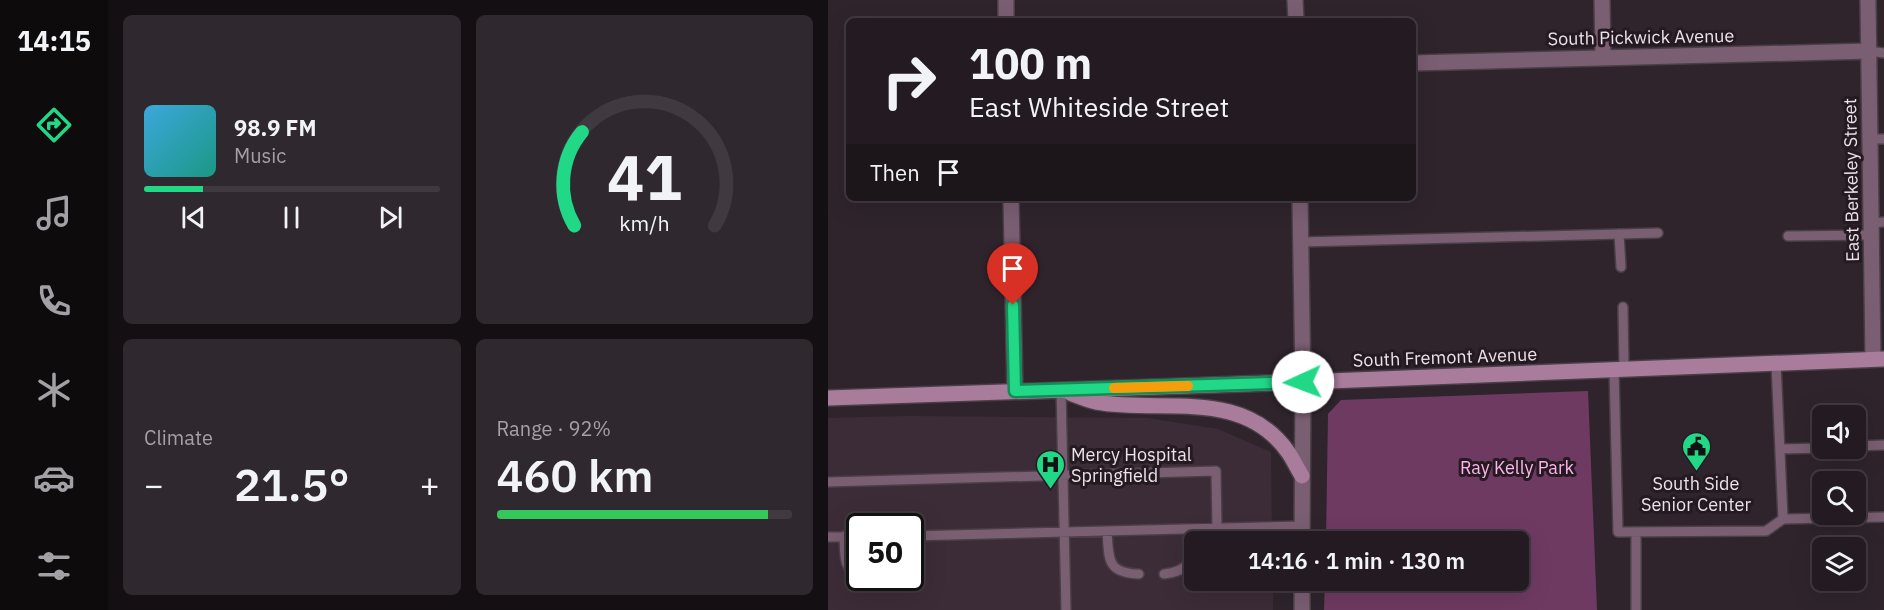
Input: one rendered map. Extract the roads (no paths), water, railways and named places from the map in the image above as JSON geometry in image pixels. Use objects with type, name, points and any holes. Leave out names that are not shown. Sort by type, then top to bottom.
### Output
[{"type":"main road","name":"South Fremont Avenue","points":[[828,398],[1879,359]]},
{"type":"main road","points":[[1061,390],[1094,402],[1207,407],[1241,415],[1256,422],[1280,443],[1302,476]]},
{"type":"street","points":[[1006,0],[1006,18]]},
{"type":"street","points":[[1295,0],[1296,18]]},
{"type":"street","points":[[1602,0],[1603,57]]},
{"type":"street","name":"East Berkeley Street","points":[[1868,0],[1877,52],[1876,226],[1879,359]]},
{"type":"street","name":"South Pickwick Avenue","points":[[1416,63],[1877,52]]},
{"type":"street","points":[[1011,201],[1015,391]]},
{"type":"street","points":[[1300,201],[1303,382],[1302,531]]},
{"type":"street","points":[[1302,591],[1302,610]]},
{"type":"lane","points":[[1788,236],[1876,226]]},
{"type":"lane","points":[[1619,234],[1621,267]]},
{"type":"lane","points":[[1301,242],[1658,234]]},
{"type":"lane","points":[[1623,307],[1619,369],[1618,532],[1766,531],[1783,519],[1884,517]]},
{"type":"lane","points":[[1776,363],[1783,519]]},
{"type":"lane","points":[[1061,390],[1066,610]]},
{"type":"lane","points":[[1866,446],[1884,445]]},
{"type":"lane","points":[[1780,449],[1812,448]]},
{"type":"lane","points":[[828,482],[1215,471],[1217,528]]},
{"type":"lane","points":[[924,536],[1217,528],[1260,531]]},
{"type":"lane","points":[[1164,574],[1177,573],[1186,568],[1191,557],[1191,529]]},
{"type":"lane","points":[[1107,531],[1109,560],[1116,569],[1126,574],[1139,574]]},
{"type":"lane","points":[[1636,532],[1636,610]]},
{"type":"lane","points":[[828,537],[844,536],[846,562]]},
{"type":"place","name":"South Side Senior Center","points":[[1696,472]]},
{"type":"place","name":"Mercy Hospital Springfield","points":[[1050,490]]},
{"type":"park label","name":"Ray Kelly Park","points":[[1517,467]]}]
